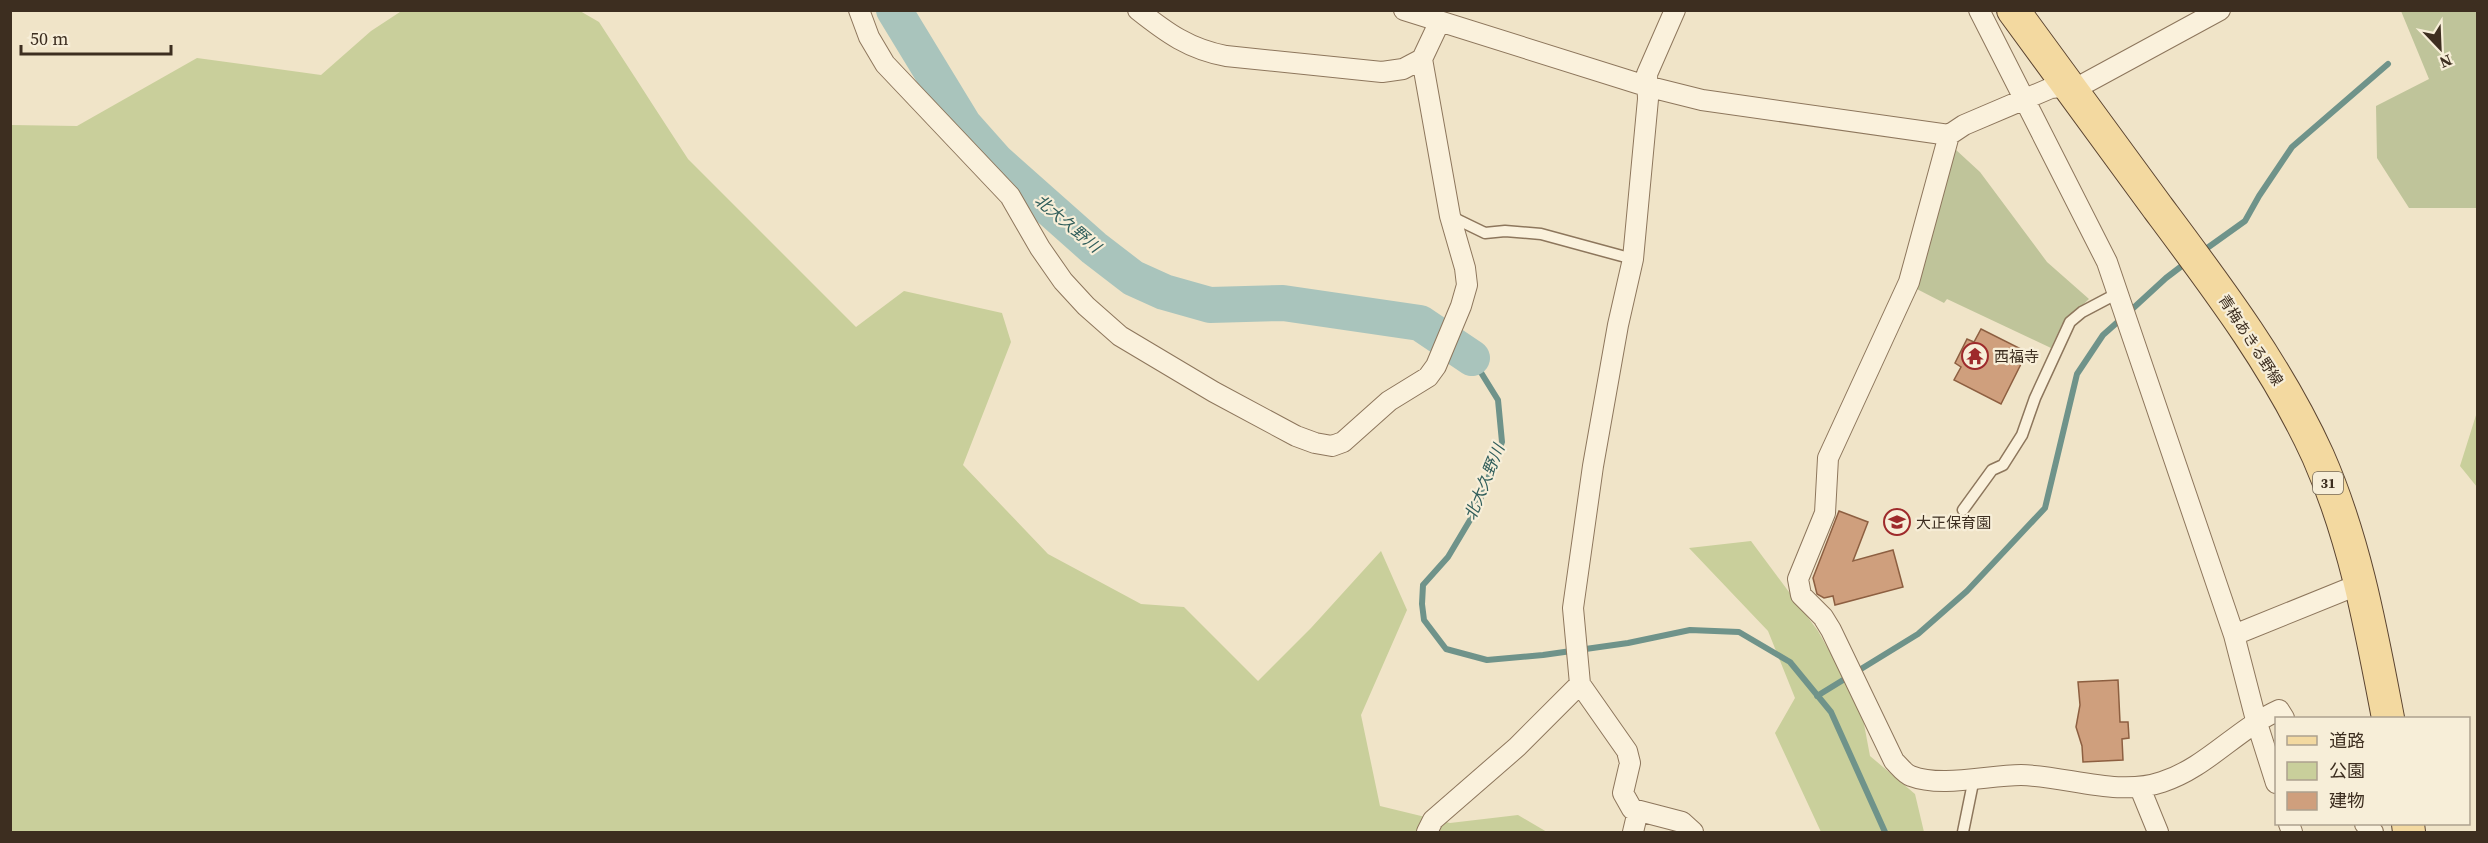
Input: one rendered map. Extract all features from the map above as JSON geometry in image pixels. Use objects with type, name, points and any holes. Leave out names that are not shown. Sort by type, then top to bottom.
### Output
[{"type":"main road","name":"青梅あきる野線","points":[[2013,10],[2198,261],[2274,373],[2306,432],[2339,510],[2360,584],[2388,717]]},
{"type":"street","points":[[859,10],[869,37],[885,64],[918,102],[1010,196],[1040,248],[1063,281],[1086,306],[1120,336],[1214,392],[1296,436],[1332,446],[1343,442],[1389,401],[1428,377],[1436,366],[1461,306],[1467,285],[1465,268],[1450,216],[1422,59],[1439,23]]},
{"type":"street","points":[[1138,10],[1182,42],[1203,52],[1226,56],[1382,72],[1403,69],[1422,59]]},
{"type":"street","points":[[1404,10],[1439,23],[1647,86],[1702,99],[1949,135]]},
{"type":"street","points":[[1675,10],[1647,74],[1648,99],[1633,258],[1618,325],[1593,466],[1574,608],[1580,684],[1627,751],[1630,763],[1623,793],[1632,809],[1682,822],[1693,832]]},
{"type":"street","points":[[1979,10],[2022,100],[2086,218],[2107,262],[2234,635],[2256,720],[2275,777]]},
{"type":"street","points":[[2220,10],[2082,85],[2051,88],[1964,125],[1949,135],[1909,282],[1828,458],[1825,513],[1798,579],[1801,595],[1823,617],[1831,630],[1894,761],[1910,776],[1941,780],[2022,776],[2140,788],[2164,782],[2196,765],[2256,720],[2279,710],[2283,717]]},
{"type":"street","points":[[2234,635],[2360,584]]},
{"type":"street","points":[[1427,832],[1433,820],[1517,747],[1580,684]]},
{"type":"street","points":[[2140,788],[2158,832]]},
{"type":"street","points":[[1633,832],[1638,811]]},
{"type":"lane","points":[[1450,216],[1485,233],[1505,231],[1541,234],[1633,258]]},
{"type":"lane","points":[[1963,510],[1992,470],[2003,465],[2022,435],[2035,398],[2070,322],[2082,312],[2118,293]]},
{"type":"lane","points":[[1963,832],[1974,778]]},
{"type":"green space","points":[[403,10],[580,11],[599,22],[688,159],[856,327],[904,291],[1002,313],[1011,342],[963,465],[1048,554],[1141,604],[1184,607],[1258,681],[1311,628],[1381,551],[1407,610],[1361,715],[1380,806],[1450,823],[1518,815],[1547,832],[11,832],[11,125],[77,126],[197,58],[321,75],[371,31]]},
{"type":"green space","points":[[2401,11],[2477,11],[2477,208],[2409,208],[2377,158],[2376,106],[2429,79]]},
{"type":"green space","points":[[1955,149],[1980,172],[2047,262],[2089,299],[2062,324],[2051,348],[1947,299],[1944,303],[1913,287]]},
{"type":"green space","points":[[2477,412],[2477,487],[2460,466]]},
{"type":"green space","points":[[1751,541],[1818,631],[1861,708],[1870,756],[1915,794],[1924,832],[1821,832],[1775,733],[1795,698],[1768,631],[1689,548]]},
{"type":"building","points":[[1981,329],[2027,352],[2001,404],[1954,380],[1961,367],[1955,363],[1967,339],[1974,342]]},
{"type":"building","points":[[1839,511],[1868,522],[1853,561],[1893,550],[1903,587],[1835,605],[1833,596],[1824,598],[1817,594],[1813,578]]},
{"type":"building","points":[[2118,680],[2120,722],[2128,722],[2129,738],[2122,739],[2123,760],[2083,762],[2082,746],[2076,727],[2080,705],[2078,682]]},
{"type":"waterway","name":"北大久野川","points":[[894,10],[964,125],[996,161],[1094,248],[1133,278],[1164,292],[1210,305],[1283,303],[1420,323],[1472,358]]},
{"type":"waterway","points":[[2203,251],[2245,221],[2292,147],[2388,64]]},
{"type":"waterway","points":[[2129,312],[2187,262]]},
{"type":"waterway","points":[[1817,696],[1918,634],[1967,591],[2045,508],[2077,374],[2103,335],[2121,319]]},
{"type":"waterway","name":"北大久野川","points":[[1472,358],[1498,400],[1502,442],[1476,510],[1448,557],[1423,585],[1424,620],[1446,649],[1487,660],[1628,643],[1690,630],[1739,632],[1790,662],[1831,712],[1885,832]]},
{"type":"place","name":"西福寺","points":[[1975,356]]},
{"type":"place","name":"大正保育園","points":[[1897,522]]}]
